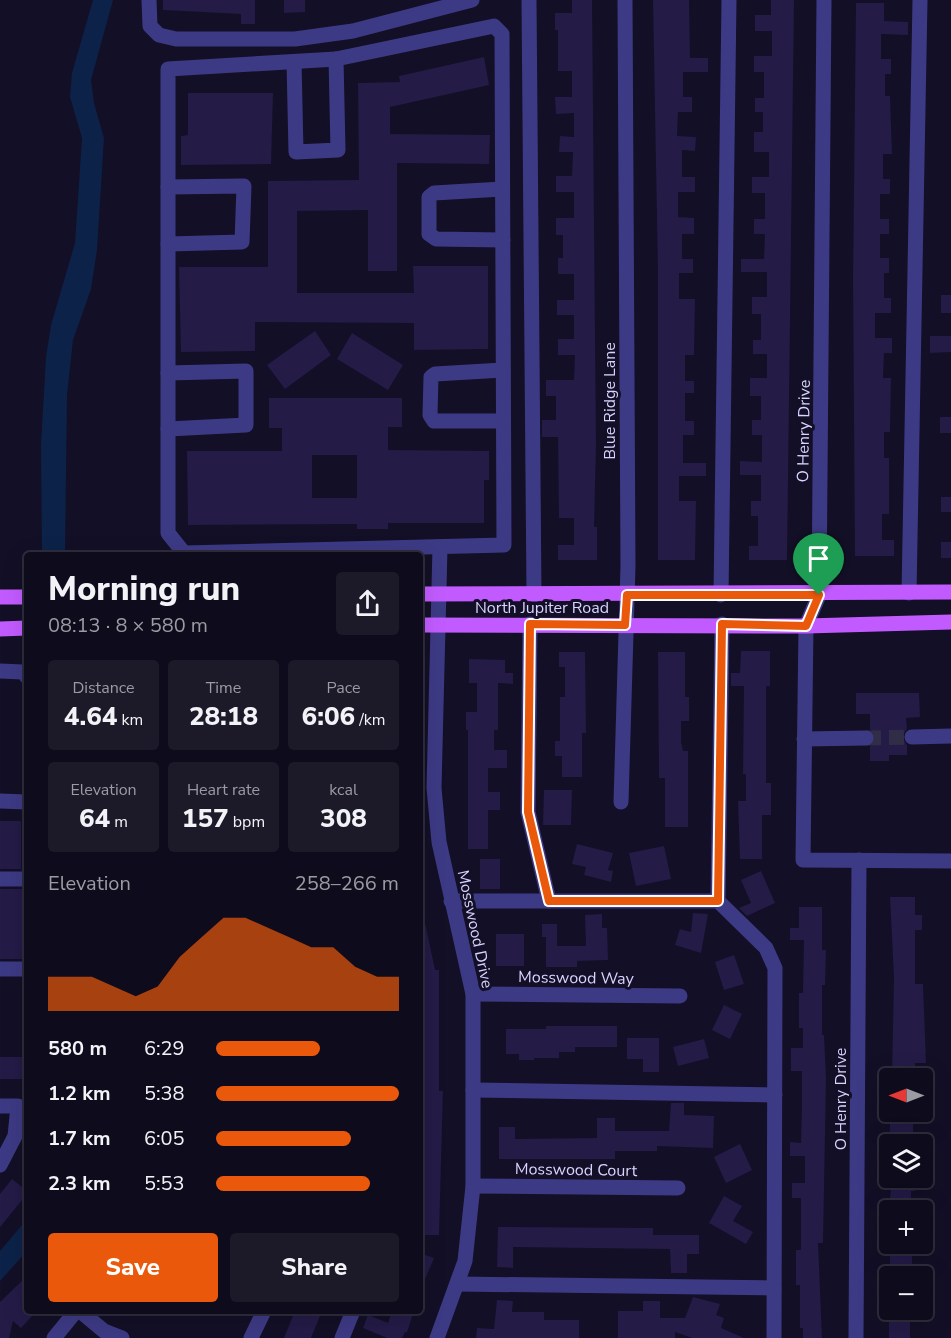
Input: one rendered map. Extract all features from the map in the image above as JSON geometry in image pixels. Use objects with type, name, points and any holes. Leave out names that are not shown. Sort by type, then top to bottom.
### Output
[{"type":"main road","name":"North Jupiter Road","points":[[423,594],[819,595],[951,592]]},
{"type":"main road","points":[[0,597],[24,597]]},
{"type":"main road","name":"North Jupiter Road","points":[[423,625],[806,626],[951,622]]},
{"type":"main road","points":[[0,629],[24,628]]},
{"type":"street","points":[[148,0],[150,26],[159,35],[176,39],[294,39],[353,31],[472,0]]},
{"type":"street","points":[[529,0],[534,595]]},
{"type":"street","name":"Blue Ridge Lane","points":[[621,802],[627,595],[625,0]]},
{"type":"street","points":[[721,595],[729,0]]},
{"type":"street","name":"O Henry Drive","points":[[824,0],[819,595],[806,626],[803,860],[859,860],[856,1338]]},
{"type":"street","points":[[909,593],[920,0]]},
{"type":"street","points":[[183,552],[168,533],[168,69],[336,59],[494,26],[502,34],[504,545],[307,552]]},
{"type":"street","points":[[294,62],[296,152],[338,150],[336,59]]},
{"type":"street","points":[[168,187],[244,186],[242,242],[168,244]]},
{"type":"street","points":[[502,189],[434,193],[429,197],[429,234],[436,239],[503,240]]},
{"type":"street","points":[[503,370],[435,374],[431,377],[430,415],[435,421],[503,421]]},
{"type":"street","points":[[168,373],[246,372],[246,425],[168,429]]},
{"type":"street","name":"Mosswood Drive","points":[[437,1338],[459,1284],[471,1225],[473,1186],[473,994],[469,964],[451,901],[439,842],[435,788],[440,547]]},
{"type":"street","points":[[530,624],[528,812],[549,901]]},
{"type":"street","points":[[718,901],[722,624]]},
{"type":"street","points":[[0,671],[24,673]]},
{"type":"street","points":[[912,737],[951,736]]},
{"type":"street","points":[[804,739],[866,738]]},
{"type":"street","points":[[0,801],[24,802]]},
{"type":"street","points":[[859,860],[951,861]]},
{"type":"street","points":[[0,879],[24,879]]},
{"type":"street","points":[[451,901],[718,901],[766,948],[773,961],[774,1338]]},
{"type":"street","points":[[0,969],[24,969]]},
{"type":"street","name":"Mosswood Way","points":[[473,994],[680,996]]},
{"type":"street","points":[[473,1090],[775,1095]]},
{"type":"street","points":[[0,1106],[18,1106],[18,1115],[15,1136],[0,1165]]},
{"type":"street","name":"Mosswood Court","points":[[473,1186],[678,1188]]},
{"type":"street","points":[[459,1284],[774,1288]]},
{"type":"street","points":[[54,1338],[75,1314]]},
{"type":"street","points":[[82,1314],[104,1331],[122,1338]]},
{"type":"street","points":[[251,1338],[263,1314]]},
{"type":"street","points":[[342,1338],[352,1314]]},
{"type":"water","points":[[93,0],[113,0],[91,80],[94,103],[104,138],[97,250],[91,289],[73,340],[67,395],[65,552],[42,552],[41,445],[46,357],[51,325],[75,243],[82,138],[70,97],[72,73]]},
{"type":"water","points":[[24,1223],[24,1254],[0,1281],[0,1251]]},
{"type":"building","points":[[163,0],[255,0],[255,24],[241,24],[241,14],[163,10]]},
{"type":"building","points":[[284,0],[305,0],[305,12],[284,13]]},
{"type":"building","points":[[572,0],[592,0],[596,445],[594,527],[597,527],[597,560],[558,560],[558,545],[574,545],[574,518],[559,518],[558,437],[542,437],[542,420],[556,420],[556,396],[546,396],[546,380],[574,380],[575,355],[558,355],[558,339],[574,339],[574,315],[557,315],[557,300],[574,300],[574,274],[558,274],[558,258],[563,258],[563,235],[556,235],[556,218],[574,218],[574,192],[556,192],[556,176],[572,176],[573,152],[559,152],[560,136],[574,137],[574,113],[556,114],[555,97],[572,97],[572,71],[558,71],[558,30],[555,30],[555,13],[572,13]]},
{"type":"building","points":[[653,0],[689,0],[690,58],[708,58],[708,72],[683,72],[683,97],[692,97],[692,112],[678,112],[677,136],[696,137],[695,151],[682,150],[682,177],[695,177],[695,192],[678,192],[678,217],[694,218],[694,234],[682,234],[682,259],[693,259],[693,273],[679,273],[679,299],[695,299],[694,355],[685,355],[685,381],[694,381],[694,393],[685,393],[685,421],[694,421],[694,435],[683,435],[683,463],[706,463],[706,476],[679,476],[679,501],[696,501],[695,560],[658,560],[658,273]]},
{"type":"building","points":[[771,0],[794,0],[787,560],[749,560],[749,546],[758,546],[758,516],[751,516],[751,501],[761,501],[761,475],[740,475],[740,461],[762,462],[762,435],[752,435],[752,420],[761,420],[761,396],[750,396],[750,378],[767,378],[767,354],[753,354],[753,340],[761,340],[761,314],[752,314],[752,297],[767,297],[767,272],[741,272],[741,259],[764,259],[765,234],[754,234],[754,219],[765,219],[765,193],[752,193],[752,177],[769,177],[769,152],[754,152],[754,132],[763,132],[763,112],[755,112],[755,98],[764,98],[764,72],[754,72],[754,56],[772,56],[772,31],[755,31],[755,15],[771,15]]},
{"type":"building","points":[[856,3],[884,3],[884,21],[908,22],[908,35],[881,34],[881,59],[891,59],[891,74],[885,74],[885,96],[890,96],[892,154],[883,154],[883,179],[890,179],[890,194],[880,194],[880,219],[889,219],[889,234],[880,234],[880,258],[889,258],[889,273],[884,273],[884,298],[891,298],[891,313],[875,313],[875,338],[892,338],[892,353],[884,353],[883,378],[891,378],[890,432],[884,432],[884,458],[889,458],[889,514],[882,514],[882,540],[894,540],[894,556],[855,556],[853,280]]},
{"type":"building","points":[[484,57],[489,85],[390,107],[390,134],[490,135],[489,164],[397,163],[397,271],[368,271],[368,210],[297,211],[297,293],[414,293],[413,266],[488,266],[488,349],[414,350],[414,323],[255,322],[255,351],[181,352],[179,267],[268,267],[268,181],[359,180],[358,83],[400,82],[399,76]]},
{"type":"building","points":[[188,93],[273,93],[271,164],[181,165],[181,136],[188,135]]},
{"type":"building","points":[[941,295],[951,295],[951,313],[941,313]]},
{"type":"building","points":[[315,331],[331,355],[285,389],[267,365]]},
{"type":"building","points":[[352,333],[403,365],[388,390],[337,359]]},
{"type":"building","points":[[930,336],[951,336],[951,352],[930,353]]},
{"type":"building","points":[[269,398],[402,398],[402,427],[388,427],[388,450],[489,451],[489,480],[484,480],[484,523],[388,523],[388,529],[357,529],[357,524],[188,525],[187,451],[282,451],[282,428],[269,428]],"holes":[[[312,455],[357,455],[357,498],[312,498]]]},
{"type":"building","points":[[940,417],[951,417],[951,433],[940,433]]},
{"type":"building","points":[[941,497],[951,497],[951,512],[941,512]]},
{"type":"building","points":[[941,542],[951,542],[951,558],[941,558]]},
{"type":"building","points":[[741,651],[770,651],[770,686],[766,686],[766,783],[771,783],[771,815],[762,815],[762,859],[740,859],[738,801],[746,801],[746,774],[743,774],[744,686],[731,686],[731,673],[740,673]]},
{"type":"building","points":[[559,652],[585,652],[586,733],[582,733],[582,777],[562,777],[562,756],[555,756],[555,741],[560,741],[560,697],[565,697],[565,667],[559,667]]},
{"type":"building","points":[[658,652],[685,652],[685,697],[689,697],[689,721],[681,721],[681,742],[683,751],[688,751],[688,827],[665,827],[665,778],[659,778]]},
{"type":"building","points":[[469,659],[505,660],[505,673],[513,673],[513,684],[498,683],[498,730],[494,730],[494,750],[507,750],[507,768],[488,768],[488,792],[500,792],[500,810],[488,810],[488,849],[468,849],[466,712],[477,712],[477,683],[469,683]]},
{"type":"building","points":[[856,693],[919,693],[920,717],[906,718],[907,729],[902,737],[907,745],[907,755],[889,755],[889,761],[870,761],[870,747],[876,737],[870,729],[870,714],[856,714]]},
{"type":"building","points":[[544,790],[572,790],[571,825],[543,825]]},
{"type":"building","points":[[0,821],[21,821],[21,869],[0,869]]},
{"type":"building","points":[[577,844],[613,853],[608,870],[613,871],[611,882],[584,875],[586,867],[572,864]]},
{"type":"building","points":[[664,846],[671,879],[636,886],[629,853]]},
{"type":"building","points":[[480,859],[500,859],[500,889],[480,889]]},
{"type":"building","points":[[761,871],[775,903],[747,916],[739,908],[751,903],[741,880]]},
{"type":"building","points":[[0,889],[24,889],[24,959],[0,959]]},
{"type":"building","points":[[890,897],[915,897],[915,915],[922,915],[922,930],[915,930],[915,984],[923,984],[926,1063],[915,1063],[915,1068],[892,1068],[894,977]]},
{"type":"building","points":[[799,907],[822,907],[822,950],[826,950],[825,985],[822,985],[822,1035],[824,1035],[826,1078],[823,1243],[818,1243],[822,1338],[803,1338],[803,1328],[800,1328],[800,1285],[796,1285],[796,1250],[801,1250],[801,1198],[792,1198],[792,1183],[805,1183],[805,1156],[790,1156],[790,1142],[801,1143],[802,1105],[802,1071],[791,1071],[791,1048],[803,1048],[803,1028],[799,1028],[799,993],[803,993],[804,940],[790,940],[790,928],[799,928]]},
{"type":"building","points":[[693,913],[708,914],[701,953],[675,945],[680,929],[691,932]]},
{"type":"building","points":[[602,914],[602,928],[607,928],[608,960],[577,961],[577,967],[546,967],[546,937],[542,937],[542,924],[557,924],[557,946],[586,946],[585,915]]},
{"type":"building","points":[[423,923],[425,923],[435,970],[439,970],[439,1091],[443,1091],[439,1235],[423,1235]]},
{"type":"building","points":[[496,934],[524,934],[524,966],[496,966]]},
{"type":"building","points":[[734,955],[744,984],[724,990],[715,962]]},
{"type":"building","points":[[724,1005],[742,1014],[730,1039],[712,1030]]},
{"type":"building","points":[[546,1026],[617,1026],[617,1047],[575,1047],[575,1052],[559,1052],[559,1058],[534,1058],[534,1060],[519,1060],[519,1054],[506,1054],[506,1029],[546,1029]]},
{"type":"building","points":[[627,1038],[659,1038],[659,1072],[643,1072],[643,1059],[627,1059]]},
{"type":"building","points":[[704,1039],[709,1058],[678,1066],[673,1047]]},
{"type":"building","points":[[0,1057],[24,1057],[24,1079],[0,1079]]},
{"type":"building","points":[[671,1103],[684,1103],[684,1115],[714,1116],[713,1148],[657,1146],[657,1151],[615,1151],[615,1159],[499,1159],[499,1127],[515,1127],[515,1139],[597,1138],[597,1118],[615,1118],[615,1131],[669,1131]]},
{"type":"building","points":[[890,1122],[913,1122],[913,1134],[890,1134]]},
{"type":"building","points":[[740,1144],[752,1170],[726,1183],[714,1157]]},
{"type":"building","points":[[12,1179],[24,1189],[24,1198],[0,1227],[0,1194]]},
{"type":"building","points":[[891,1188],[915,1188],[915,1191],[911,1191],[911,1200],[890,1200]]},
{"type":"building","points":[[724,1196],[742,1206],[733,1221],[753,1232],[746,1244],[709,1223]]},
{"type":"building","points":[[498,1227],[653,1228],[653,1235],[699,1235],[699,1254],[687,1254],[687,1273],[671,1273],[670,1249],[513,1247],[513,1268],[497,1267]]},
{"type":"building","points":[[423,1254],[434,1258],[423,1284]]},
{"type":"building","points":[[890,1254],[912,1254],[912,1266],[890,1266]]},
{"type":"building","points":[[24,1279],[24,1314],[32,1316],[21,1328],[13,1321],[9,1338],[0,1338],[0,1302]]},
{"type":"building","points":[[693,1297],[720,1304],[716,1315],[724,1318],[721,1328],[744,1338],[692,1338],[675,1332],[675,1338],[618,1338],[618,1311],[643,1311],[643,1301],[660,1301],[660,1318],[685,1318]]},
{"type":"building","points":[[497,1300],[513,1301],[512,1312],[544,1312],[544,1320],[579,1320],[579,1338],[476,1338],[477,1328],[494,1329]]},
{"type":"building","points":[[294,1314],[321,1314],[311,1338],[284,1338]]},
{"type":"building","points":[[391,1314],[413,1314],[407,1332],[402,1338],[387,1338],[363,1328],[368,1315],[388,1323]]},
{"type":"building","points":[[889,1320],[910,1320],[910,1338],[889,1338]]},
{"type":"tunnel","points":[[866,738],[912,737]]},
{"type":"route","points":[[627,595],[819,595],[806,626],[722,624],[718,901],[549,901],[528,812],[530,624],[625,625],[627,595]]}]
